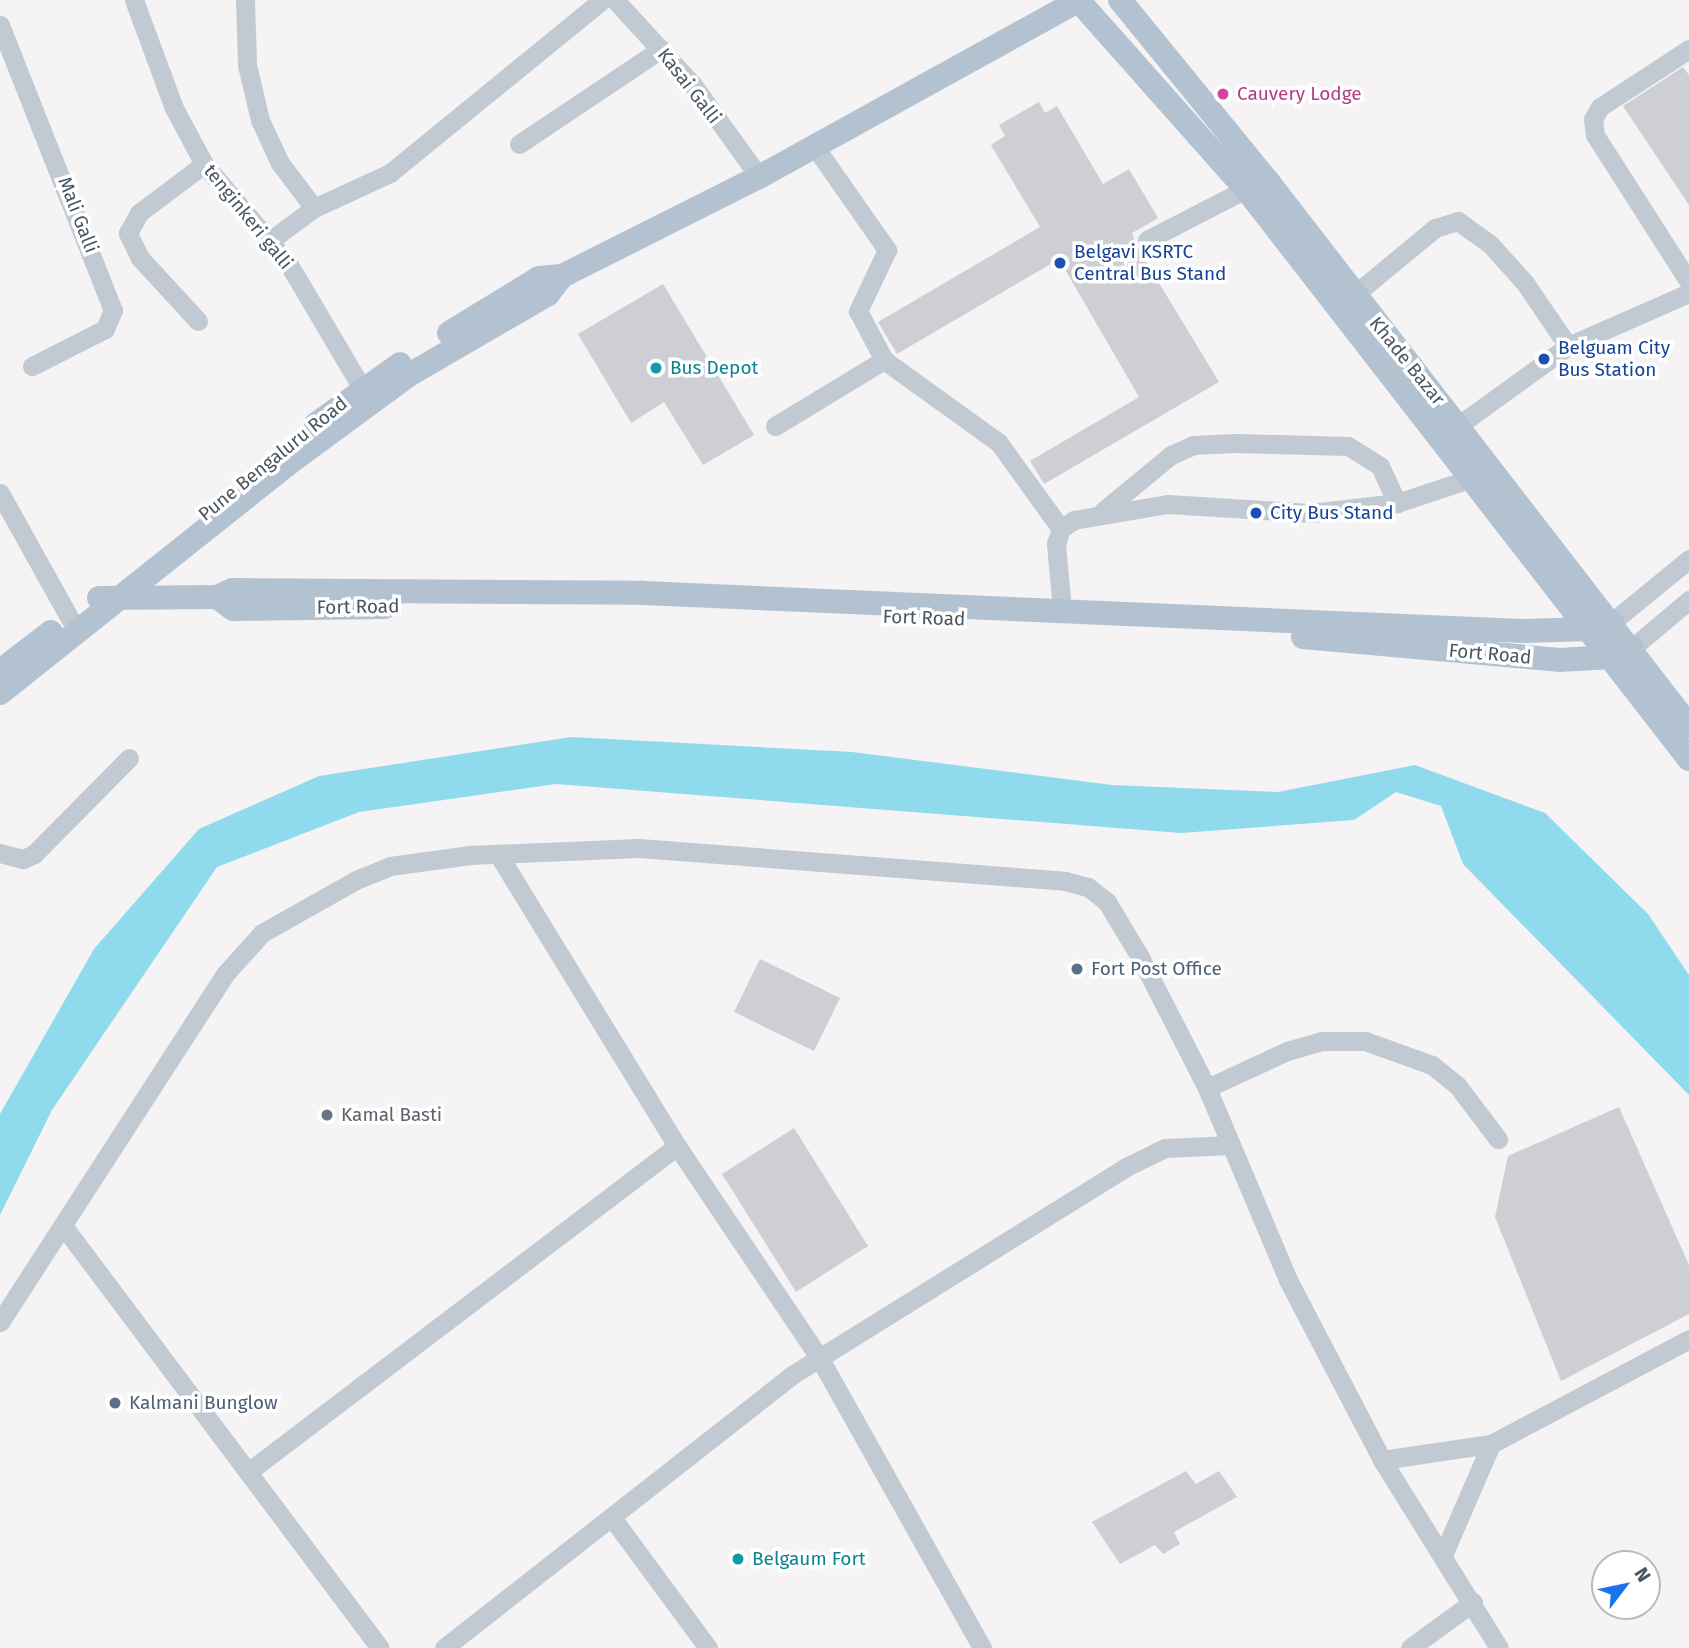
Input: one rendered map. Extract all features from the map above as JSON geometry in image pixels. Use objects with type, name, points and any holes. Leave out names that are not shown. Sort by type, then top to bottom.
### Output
[{"type":"main road","points":[[0,693],[11,661],[109,599],[409,375],[548,294],[562,276],[759,177],[1078,0],[1247,189],[1469,479],[1601,626]]},
{"type":"main road","name":"Khade Bazar","points":[[1120,0],[1459,425],[1601,626],[1689,726]]},
{"type":"main road","name":"Pune Bengaluru Road","points":[[11,661],[70,619],[109,599],[362,388],[539,278],[562,276]]},
{"type":"main road","name":"Fort Road","points":[[109,599],[217,597],[233,609],[570,604],[1521,632],[1601,626]]},
{"type":"main road","name":"Fort Road","points":[[1063,617],[1559,660],[1623,653]]},
{"type":"main road","points":[[1623,653],[1689,759]]},
{"type":"street","name":"tenginkeri galli","points":[[134,0],[174,108],[204,164],[271,240],[362,388]]},
{"type":"street","points":[[245,0],[247,65],[260,120],[280,163],[314,208]]},
{"type":"street","points":[[271,240],[314,208],[390,173],[602,0]]},
{"type":"street","name":"Kasai Galli","points":[[615,0],[661,49],[759,177]]},
{"type":"street","name":"Mali Galli","points":[[0,25],[113,310],[105,329],[32,366]]},
{"type":"street","points":[[519,144],[661,49]]},
{"type":"street","points":[[1689,49],[1600,107],[1593,119],[1595,135],[1689,282]]},
{"type":"street","points":[[815,147],[887,250],[858,311],[884,360],[999,443],[1061,529],[1056,574],[1063,617]]},
{"type":"street","points":[[198,321],[140,258],[128,233],[139,213],[204,164]]},
{"type":"street","points":[[1147,240],[1247,189]]},
{"type":"street","points":[[1354,295],[1435,228],[1458,221],[1490,244],[1516,273],[1568,346]]},
{"type":"street","points":[[1459,425],[1568,346],[1689,293]]},
{"type":"street","points":[[775,426],[884,360]]},
{"type":"street","points":[[1061,529],[1103,511],[1171,455],[1193,445],[1236,443],[1348,446],[1380,466],[1397,503]]},
{"type":"street","points":[[1103,511],[1168,504],[1311,513],[1397,503],[1469,479]]},
{"type":"street","points":[[0,493],[70,619]]},
{"type":"street","points":[[1601,626],[1689,559]]},
{"type":"street","points":[[1623,653],[1689,600]]},
{"type":"street","points":[[0,853],[23,859],[34,854],[129,758]]},
{"type":"street","points":[[0,1322],[226,974],[262,933],[306,905],[390,866],[498,854],[639,848],[1033,876],[1088,887],[1107,902],[1124,928],[1207,1088],[1288,1280],[1382,1460],[1473,1601],[1499,1648]]},
{"type":"street","points":[[498,854],[677,1146],[820,1359],[982,1648]]},
{"type":"street","points":[[1207,1088],[1287,1051],[1321,1041],[1365,1041],[1432,1065],[1457,1085],[1498,1139]]},
{"type":"street","points":[[444,1648],[613,1519],[792,1375],[1126,1167],[1165,1148],[1231,1145]]},
{"type":"street","points":[[248,1472],[677,1146]]},
{"type":"street","points":[[64,1227],[380,1648]]},
{"type":"street","points":[[1382,1460],[1491,1444],[1689,1339]]},
{"type":"street","points":[[1443,1555],[1491,1444]]},
{"type":"street","points":[[613,1519],[708,1648]]},
{"type":"street","points":[[1410,1648],[1473,1601]]},
{"type":"water","points":[[571,737],[852,752],[1112,785],[1278,792],[1415,765],[1545,813],[1648,914],[1689,975],[1689,1095],[1463,864],[1441,806],[1396,792],[1354,820],[1181,833],[556,784],[359,812],[217,867],[52,1110],[0,1215],[0,1114],[94,949],[199,829],[319,776]]},
{"type":"building","points":[[1683,67],[1689,75],[1689,205],[1623,106]]},
{"type":"building","points":[[1039,102],[1045,113],[1057,106],[1103,184],[1129,169],[1158,218],[1132,233],[1136,245],[1219,382],[1044,484],[1030,461],[1139,397],[1059,259],[897,354],[878,322],[1040,227],[991,145],[1005,136],[999,125]]},
{"type":"building","name":"Bus Depot","points":[[663,284],[754,435],[703,465],[664,402],[631,423],[578,334]]},
{"type":"building","points":[[760,959],[840,998],[814,1051],[734,1012]]},
{"type":"building","points":[[1619,1107],[1689,1265],[1689,1314],[1561,1381],[1495,1217],[1508,1156]]},
{"type":"building","points":[[794,1128],[868,1246],[796,1292],[722,1174]]},
{"type":"building","points":[[1186,1471],[1196,1484],[1219,1471],[1237,1497],[1174,1532],[1180,1544],[1163,1554],[1155,1545],[1120,1564],[1092,1522]]},
{"type":"place","name":"Cauvery Lodge","points":[[1223,94]]},
{"type":"place","name":"Belgavi KSRTC Central Bus Stand","points":[[1060,263]]},
{"type":"place","name":"Belguam City Bus Station","points":[[1544,359]]},
{"type":"place","name":"Bus Depot","points":[[656,368]]},
{"type":"place","name":"City Bus Stand","points":[[1256,513]]},
{"type":"place","name":"Fort Post Office","points":[[1077,969]]},
{"type":"place","name":"Kamal Basti","points":[[327,1115]]},
{"type":"place","name":"Kalmani Bunglow","points":[[115,1403]]},
{"type":"place","name":"Belgaum Fort","points":[[738,1559]]}]
